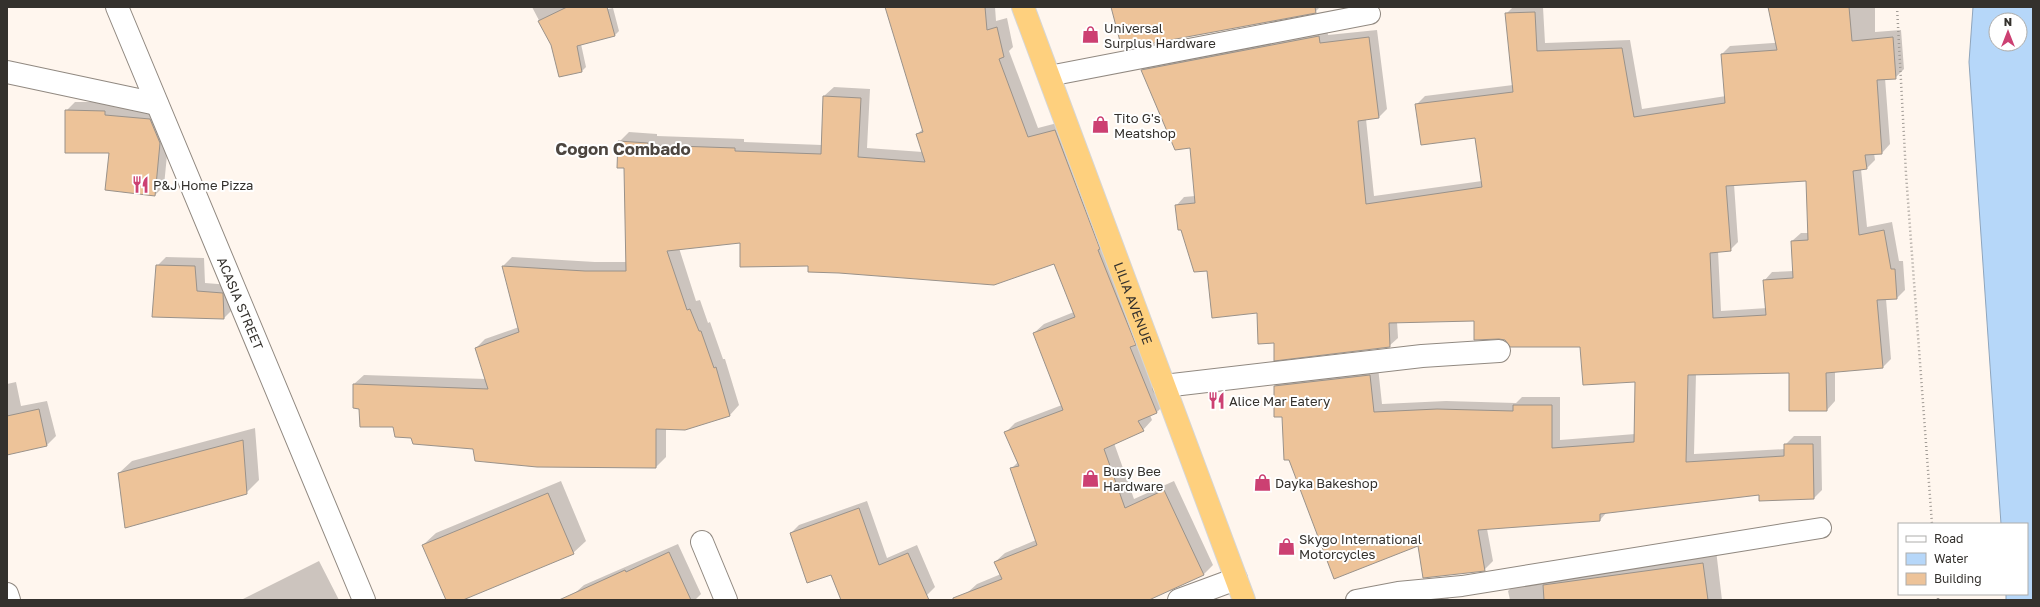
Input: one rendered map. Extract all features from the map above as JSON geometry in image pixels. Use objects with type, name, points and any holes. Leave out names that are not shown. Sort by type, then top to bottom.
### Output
[{"type":"highway","name":"LILIA AVENUE","points":[[1023,7],[1244,600]]},
{"type":"street","name":"ACASIA STREET","points":[[118,7],[364,600]]},
{"type":"street","points":[[7,72],[157,104]]},
{"type":"street","points":[[1164,386],[1422,356],[1500,351]]},
{"type":"street","points":[[702,542],[726,600]]},
{"type":"street","points":[[1179,600],[1236,579]]},
{"type":"street","points":[[7,594],[10,600]]},
{"type":"lane","points":[[1049,76],[1370,14]]},
{"type":"lane","points":[[1356,600],[1398,592],[1462,586],[1821,528]]},
{"type":"path","points":[[1898,7],[1906,174],[1932,523]]},
{"type":"water","points":[[1973,7],[2033,7],[2033,600],[2006,600],[2006,595],[2028,595],[2028,523],[2001,523],[1969,62]]},
{"type":"building","points":[[567,7],[607,7],[615,36],[577,46],[582,72],[559,77],[551,45],[538,21]]},
{"type":"building","points":[[885,7],[985,7],[987,30],[997,27],[1004,57],[999,59],[1028,137],[1055,130],[1100,249],[1098,250],[1136,345],[1130,347],[1157,413],[1138,421],[1144,431],[1104,449],[1125,508],[1164,490],[1204,575],[1149,600],[953,600],[953,598],[1002,579],[994,562],[1037,545],[1010,468],[1019,466],[1004,432],[1063,410],[1033,333],[1075,317],[1054,264],[994,285],[808,272],[808,266],[740,267],[740,243],[667,251],[687,310],[690,309],[699,331],[701,331],[714,368],[716,367],[730,416],[685,430],[656,429],[656,468],[537,467],[475,461],[473,449],[413,444],[411,438],[395,437],[393,427],[360,427],[359,409],[353,408],[353,384],[488,389],[475,348],[519,332],[502,266],[585,271],[626,271],[624,168],[617,168],[618,141],[648,143],[648,145],[735,148],[735,151],[821,154],[823,96],[861,98],[858,157],[925,162],[916,134],[923,132]]},
{"type":"building","points":[[1111,7],[1315,7],[1316,13],[1122,49]]},
{"type":"building","points":[[1768,7],[1849,7],[1852,41],[1893,37],[1896,79],[1877,80],[1882,154],[1865,155],[1867,169],[1853,171],[1859,235],[1884,230],[1891,269],[1895,269],[1897,299],[1877,300],[1883,368],[1826,373],[1827,411],[1789,411],[1789,373],[1688,375],[1686,462],[1784,456],[1784,444],[1813,444],[1814,499],[1759,501],[1759,495],[1600,514],[1600,521],[1478,530],[1485,571],[1423,578],[1418,546],[1334,579],[1289,460],[1284,460],[1282,417],[1274,417],[1274,386],[1370,375],[1374,412],[1437,409],[1513,411],[1513,405],[1552,405],[1552,448],[1634,442],[1635,382],[1583,385],[1580,347],[1510,347],[1505,340],[1474,340],[1474,321],[1389,323],[1390,347],[1274,361],[1274,343],[1258,344],[1257,313],[1212,318],[1207,271],[1194,272],[1181,230],[1178,230],[1175,205],[1195,203],[1190,148],[1175,150],[1141,70],[1319,36],[1320,43],[1369,37],[1379,118],[1358,121],[1366,204],[1482,187],[1475,138],[1421,145],[1415,104],[1513,92],[1505,13],[1535,12],[1537,51],[1622,48],[1634,117],[1725,103],[1721,54],[1777,50]],"holes":[[[1806,181],[1808,240],[1791,241],[1793,278],[1763,280],[1766,315],[1713,318],[1710,253],[1731,251],[1726,186]]]},
{"type":"building","points":[[65,110],[105,111],[105,115],[150,119],[160,143],[155,196],[105,190],[109,153],[65,153]]},
{"type":"building","points":[[156,265],[195,266],[197,291],[223,293],[224,319],[152,317]]},
{"type":"building","points":[[39,409],[47,446],[7,455],[7,416]]},
{"type":"building","points":[[243,440],[247,494],[125,528],[118,473]]},
{"type":"building","points":[[548,493],[574,554],[463,600],[446,600],[422,545]]},
{"type":"building","points":[[859,508],[879,565],[908,553],[929,600],[841,600],[831,575],[807,583],[790,533]]},
{"type":"building","points":[[669,552],[691,600],[559,600],[625,570],[626,572]]},
{"type":"building","points":[[1703,563],[1708,600],[1544,600],[1543,585]]},
{"type":"place","name":"Universal Surplus Hardware","points":[[1091,35]]},
{"type":"place","name":"Tito G's Meatshop","points":[[1101,125]]},
{"type":"place","name":"P&J Home Pizza","points":[[140,185]]},
{"type":"place","name":"Alice Mar Eatery","points":[[1216,401]]},
{"type":"place","name":"Busy Bee Hardware","points":[[1090,478]]},
{"type":"place","name":"Dayka Bakeshop","points":[[1262,483]]},
{"type":"place","name":"Skygo International Motorcycles","points":[[1286,546]]},
{"type":"district","name":"Cogon Combado","points":[[623,148]]}]
